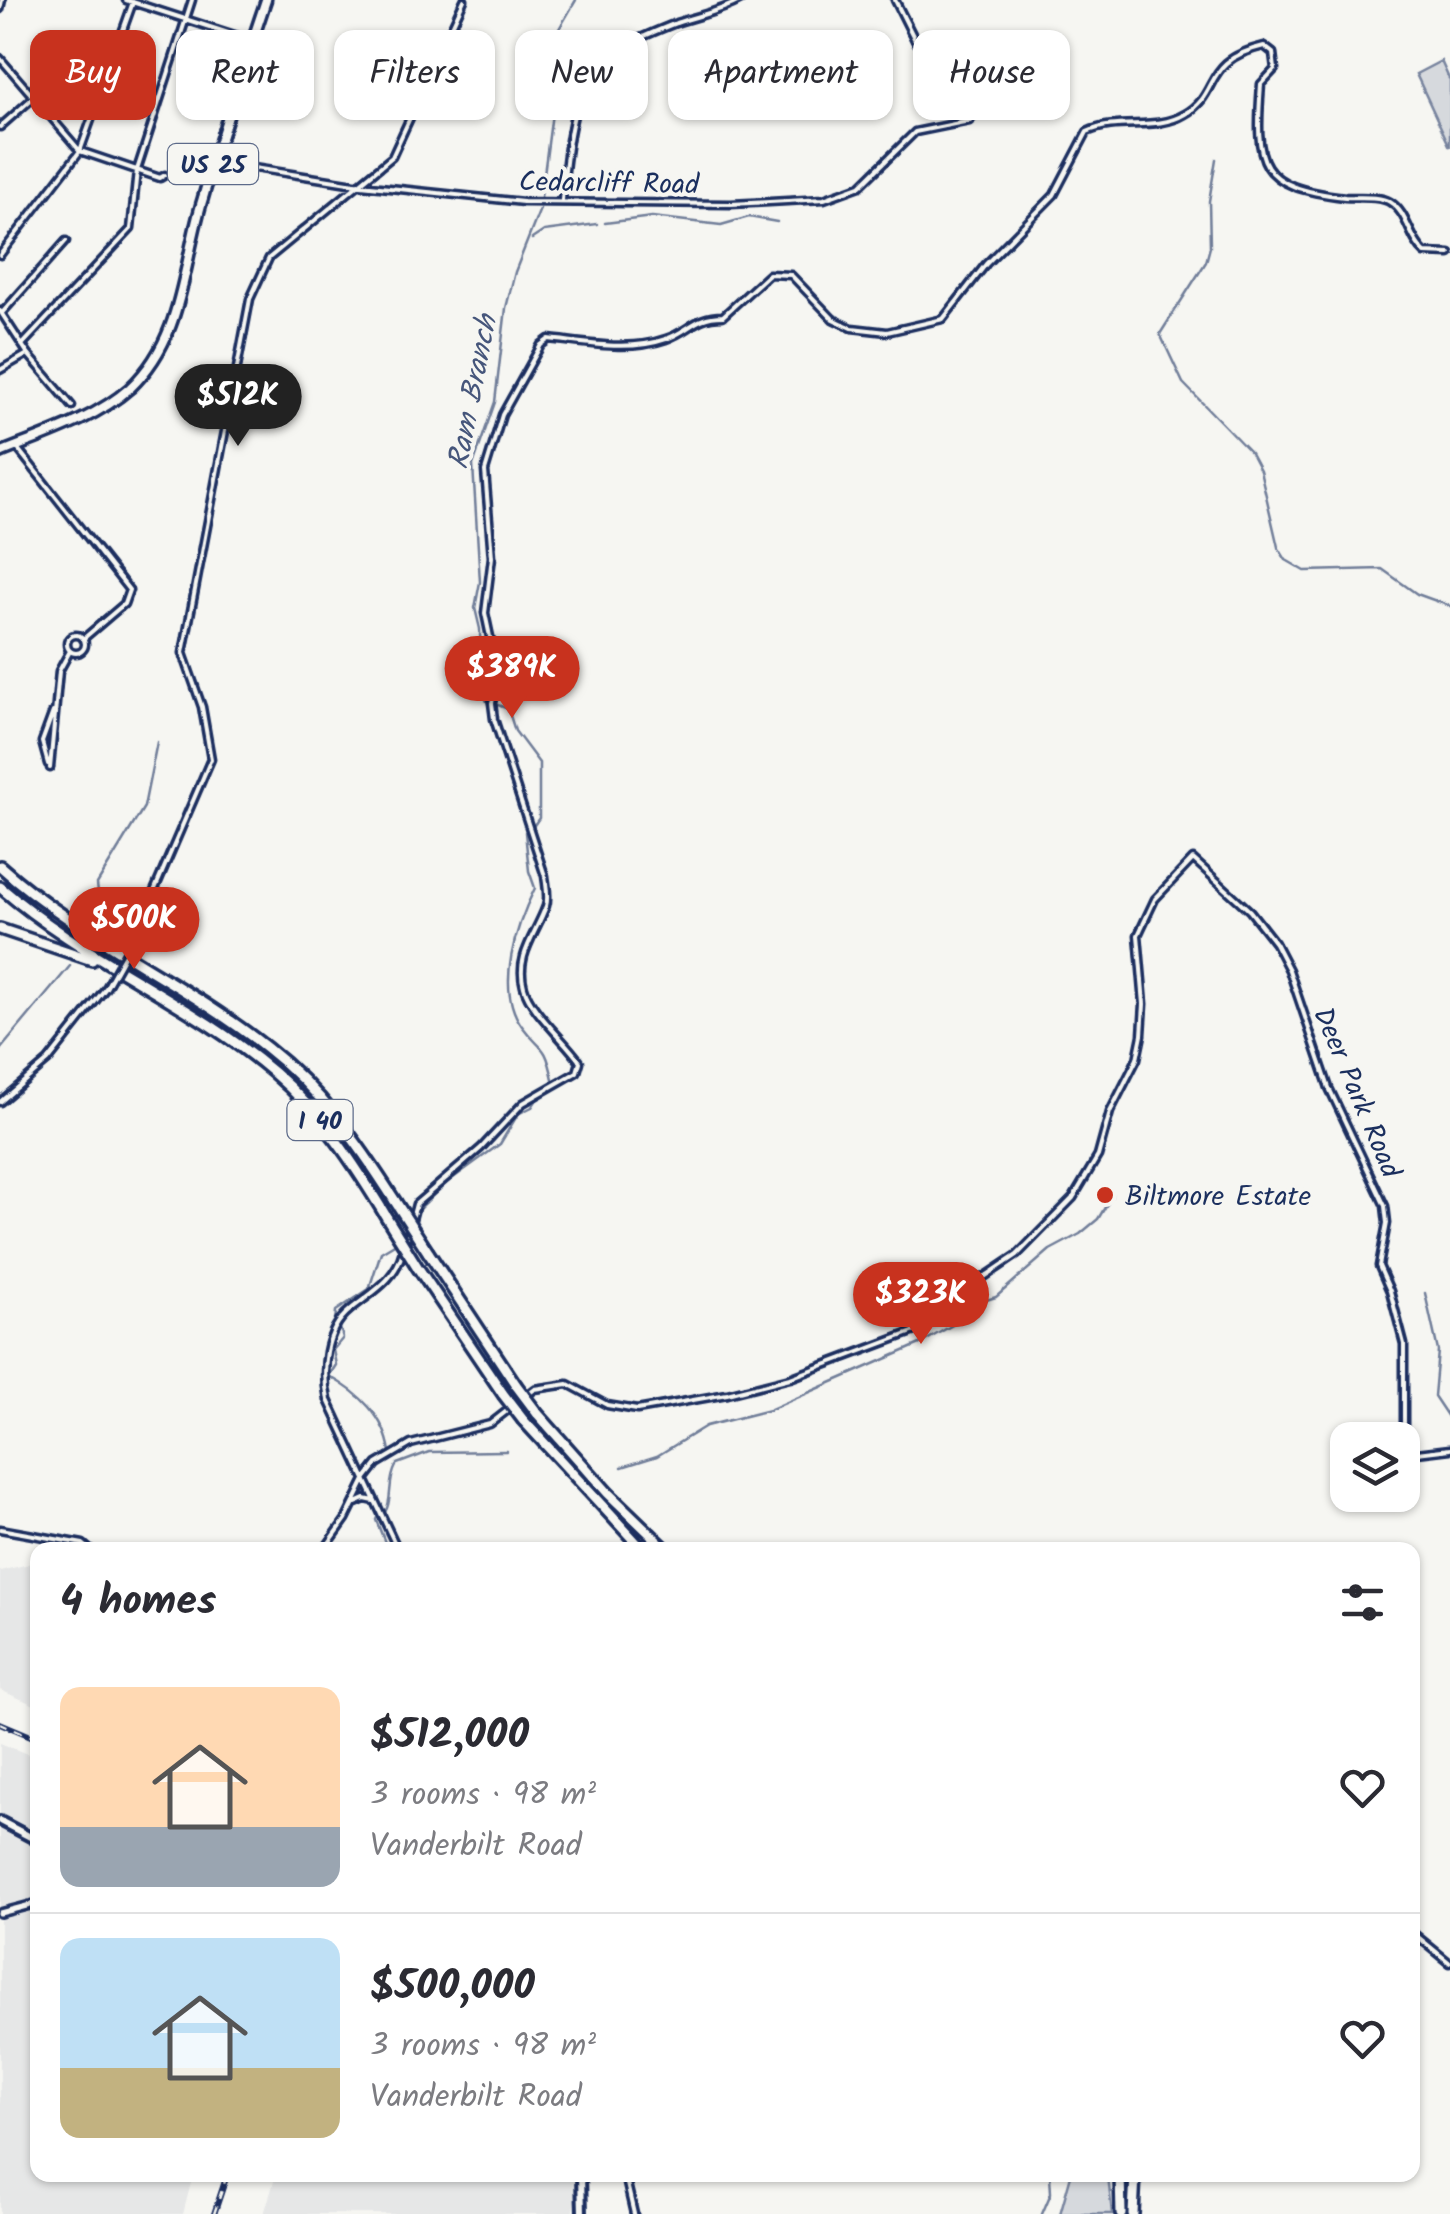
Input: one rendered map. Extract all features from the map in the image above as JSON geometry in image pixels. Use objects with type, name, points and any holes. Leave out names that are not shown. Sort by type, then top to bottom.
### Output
[{"type":"highway","points":[[0,857],[22,886]]},
{"type":"highway","name":"I 40","points":[[0,866],[86,934],[222,1016],[286,1064],[342,1122],[537,1413],[608,1493],[659,1542]]},
{"type":"highway","name":"I 40","points":[[0,887],[54,930],[231,1040],[284,1082],[330,1132],[503,1394],[637,1542]]},
{"type":"highway","points":[[0,929],[112,968]]},
{"type":"highway","points":[[1120,2182],[1121,2214]]},
{"type":"highway","points":[[1133,2214],[1135,2182]]},
{"type":"main road","name":"US 25","points":[[256,30],[266,0]]},
{"type":"main road","name":"US 25","points":[[0,453],[99,410],[128,389],[152,364],[177,313],[197,216],[227,120]]},
{"type":"main road","points":[[0,1821],[30,1836]]},
{"type":"main road","points":[[581,2182],[582,2214]]},
{"type":"street","points":[[0,9],[2,0]]},
{"type":"street","points":[[126,0],[217,30]]},
{"type":"street","points":[[22,345],[131,229],[136,170],[192,0]]},
{"type":"street","points":[[0,1102],[48,1061],[106,988],[132,940],[211,760],[202,707],[184,653],[245,314],[269,258],[392,157],[464,0]]},
{"type":"street","points":[[561,202],[570,131],[589,74],[626,46],[741,0]]},
{"type":"street","name":"Cedarcliff Road","points":[[214,162],[361,186],[523,202],[731,204],[824,199],[860,186],[915,132],[969,122],[976,113],[975,104],[916,42],[895,0]]},
{"type":"street","points":[[0,254],[80,151],[133,2]]},
{"type":"street","points":[[394,1542],[328,1400],[325,1354],[348,1311],[368,1300],[388,1281],[401,1260],[416,1204],[481,1148],[524,1102],[577,1072],[580,1062],[533,1005],[524,987],[523,962],[528,941],[548,903],[545,876],[513,785],[492,703],[498,675],[485,612],[492,556],[485,471],[502,415],[541,345],[549,340],[624,346],[668,338],[703,316],[723,316],[769,274],[790,275],[834,319],[852,328],[887,332],[943,319],[986,264],[1054,195],[1087,132],[1118,122],[1163,123],[1188,113],[1217,68],[1241,51],[1264,46],[1273,53],[1276,69],[1262,84],[1260,158],[1272,174],[1291,187],[1387,200],[1402,214],[1414,243],[1424,253],[1450,254]]},
{"type":"street","points":[[0,58],[30,94]]},
{"type":"street","points":[[0,127],[30,101]]},
{"type":"street","points":[[53,120],[80,151],[160,178],[164,175]]},
{"type":"street","points":[[66,241],[1,312],[28,354],[72,406]]},
{"type":"street","points":[[0,370],[28,354]]},
{"type":"street","points":[[17,446],[24,460],[128,586],[129,597],[124,604],[82,639]]},
{"type":"street","points":[[55,707],[42,742],[50,768],[61,664],[70,651],[69,638],[76,635],[82,639]]},
{"type":"street","points":[[70,651],[82,650],[82,639]]},
{"type":"street","name":"Deer Park Road","points":[[366,1478],[377,1464],[412,1444],[490,1424],[535,1389],[548,1384],[568,1384],[607,1405],[638,1410],[790,1378],[918,1330],[968,1288],[996,1272],[1073,1198],[1098,1156],[1110,1112],[1137,1059],[1142,1035],[1144,1004],[1138,935],[1155,899],[1175,874],[1193,860],[1260,923],[1289,970],[1329,1088],[1385,1206],[1379,1266],[1404,1344],[1401,1430],[1407,1445],[1417,1453],[1450,1449]]},
{"type":"street","points":[[330,1542],[356,1503],[366,1478]]},
{"type":"street","points":[[356,1503],[365,1499],[376,1502]]},
{"type":"street","points":[[0,1530],[71,1542]]},
{"type":"street","points":[[0,1913],[30,1904]]},
{"type":"street","points":[[1420,1939],[1450,1963]]},
{"type":"street","points":[[627,2182],[634,2214]]},
{"type":"shaded area","points":[[1441,61],[1450,81],[1450,147],[1416,74]]},
{"type":"shaded area","points":[[30,1564],[30,1703],[0,1690],[0,1571]]},
{"type":"shaded area","points":[[0,1743],[30,1755],[30,1831],[0,1816]]},
{"type":"shaded area","points":[[0,1827],[30,1842],[30,1900],[0,1907]]},
{"type":"shaded area","points":[[30,1911],[30,2182],[191,2182],[183,2214],[0,2214],[0,1920]]},
{"type":"shaded area","points":[[274,2182],[577,2182],[578,2188],[572,2214],[264,2214]]},
{"type":"shaded area","points":[[1069,2182],[1109,2182],[1112,2214],[1060,2214]]},
{"type":"waterway","name":"Ram Branch","points":[[541,197],[557,75],[552,41],[576,0]]},
{"type":"waterway","points":[[1216,159],[1206,262],[1160,334],[1183,383],[1251,453],[1260,470],[1278,547],[1286,560],[1305,571],[1382,569],[1417,594],[1450,606]]},
{"type":"waterway","name":"Ram Branch","points":[[489,706],[481,689],[480,629],[475,608],[480,582],[473,465],[495,402],[506,308],[515,272],[540,209]]},
{"type":"waterway","points":[[605,223],[652,217],[721,225],[749,217],[777,222]]},
{"type":"waterway","points":[[532,239],[544,231],[597,224]]},
{"type":"waterway","name":"Ram Branch","points":[[498,705],[508,709],[515,731],[539,763],[539,818],[532,828]]},
{"type":"waterway","points":[[93,924],[99,902],[97,884],[144,807],[157,742]]},
{"type":"waterway","name":"Ram Branch","points":[[525,832],[535,888],[511,956],[510,993],[522,1026],[545,1052],[553,1079]]},
{"type":"waterway","points":[[0,1050],[70,966]]},
{"type":"waterway","name":"Ram Branch","points":[[420,1208],[445,1184],[500,1144],[518,1114],[532,1107],[539,1096]]},
{"type":"waterway","points":[[622,1467],[657,1456],[706,1426],[769,1410],[920,1344],[956,1323],[970,1305],[996,1297],[1050,1250],[1080,1234],[1098,1219],[1113,1194]]},
{"type":"waterway","name":"Ram Branch","points":[[335,1324],[336,1311],[369,1289],[381,1252],[396,1243]]},
{"type":"waterway","points":[[1425,1293],[1438,1351],[1434,1396],[1450,1420]]},
{"type":"waterway","name":"Ram Branch","points":[[340,1328],[343,1338],[333,1350],[336,1365],[329,1376],[369,1407],[383,1427],[390,1452]]},
{"type":"waterway","points":[[397,1464],[429,1452],[506,1451]]},
{"type":"waterway","name":"Ram Branch","points":[[385,1512],[396,1466]]},
{"type":"waterway","name":"Ram Branch","points":[[378,1515],[376,1520],[385,1542]]},
{"type":"waterway","points":[[1042,2214],[1051,2193],[1050,2182]]},
{"type":"railway","points":[[0,1723],[30,1736]]},
{"type":"railway","points":[[214,2214],[225,2182]]},
{"type":"place","name":"Biltmore Estate","points":[[1105,1195]]}]
